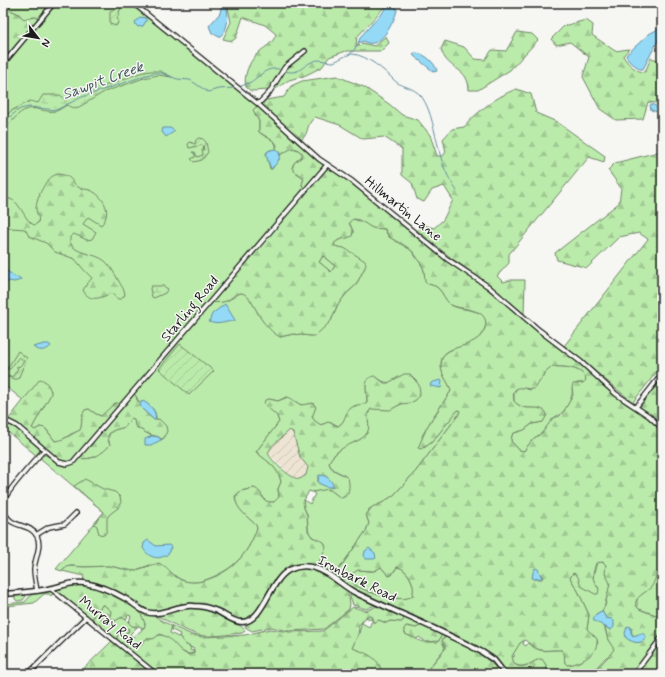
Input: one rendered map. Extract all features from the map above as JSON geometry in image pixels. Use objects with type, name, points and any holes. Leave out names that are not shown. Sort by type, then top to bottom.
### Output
[{"type":"street","points":[[3,64],[54,3]]},
{"type":"street","name":"Hillmartin Lane","points":[[133,3],[258,104],[327,165],[358,186],[447,258],[489,287],[539,330],[581,362],[616,394],[636,407],[662,428]]},
{"type":"street","points":[[258,104],[269,93],[285,67],[304,52]]},
{"type":"street","name":"Starling Road","points":[[44,450],[57,461],[67,464],[73,462],[77,458],[327,165]]},
{"type":"street","points":[[636,407],[662,374]]},
{"type":"street","points":[[3,423],[9,422],[17,426],[44,450],[7,494],[3,503],[3,510],[11,521],[29,528],[36,535],[39,544],[34,569],[37,591]]},
{"type":"street","points":[[36,535],[49,527],[65,524],[76,513]]},
{"type":"street","name":"Ironbark Road","points":[[3,594],[37,591],[74,582],[84,583],[118,595],[147,612],[155,613],[181,606],[193,606],[213,610],[234,620],[243,622],[250,620],[256,615],[274,584],[282,575],[294,568],[303,566],[312,567],[325,572],[353,591],[482,652],[494,660],[505,674]]},
{"type":"street","name":"Murray Road","points":[[50,588],[156,674]]},
{"type":"street","points":[[28,674],[86,617]]},
{"type":"street","points":[[634,674],[662,637]]},
{"type":"street","points":[[3,670],[7,674]]},
{"type":"shaded area","points":[[289,431],[292,431],[300,457],[308,467],[306,475],[300,479],[286,472],[268,453],[272,446]]},
{"type":"green space","points":[[4,3],[9,3],[10,10],[17,13],[24,19],[36,17],[39,19],[3,62]]},
{"type":"green space","points":[[9,3],[53,3],[39,19],[35,17],[23,19],[19,14],[10,10]]},
{"type":"green space","points":[[55,3],[131,3],[260,107],[256,107],[255,115],[259,121],[259,132],[273,141],[276,146],[276,150],[270,150],[266,153],[270,169],[272,169],[280,158],[280,155],[291,149],[296,149],[303,155],[294,163],[292,168],[304,178],[302,185],[305,190],[120,406],[101,416],[89,409],[85,410],[82,418],[81,430],[62,440],[55,441],[46,429],[40,427],[35,430],[32,428],[50,395],[51,391],[45,381],[24,401],[3,384],[3,66]]},
{"type":"green space","points":[[227,3],[388,3],[357,37],[356,44],[359,46],[362,43],[374,46],[386,36],[389,43],[381,51],[346,51],[329,57],[322,67],[304,76],[289,80],[272,90],[282,72],[304,50],[283,68],[270,90],[251,91],[246,87],[245,83],[249,66],[256,55],[273,41],[276,34],[265,25],[243,17],[236,38],[232,41],[223,39],[231,22]]},
{"type":"green space","points":[[117,6],[121,7],[117,19],[119,21],[116,26],[110,24],[110,11],[117,9]]},
{"type":"green space","points":[[586,20],[593,25],[592,35],[615,51],[629,49],[623,56],[635,69],[645,72],[651,58],[662,61],[662,108],[656,103],[648,102],[643,119],[616,120],[600,109],[583,77],[589,57],[570,42],[556,45],[551,39],[564,26]]},
{"type":"green space","points":[[517,32],[532,34],[538,40],[510,70],[478,90],[469,90],[466,78],[444,57],[441,49],[445,41],[464,47],[475,59],[485,60],[492,50],[506,51]]},
{"type":"green space","points":[[160,71],[172,77],[158,75],[144,78],[104,92],[79,107],[74,108],[67,105],[56,111],[28,109],[20,113],[3,128],[3,119],[11,111],[30,101],[38,103],[43,95],[60,95],[66,100],[78,90],[87,92],[143,72]]},
{"type":"green space","points":[[337,76],[364,87],[402,115],[418,120],[430,135],[437,156],[443,156],[446,152],[443,139],[452,129],[464,127],[475,115],[488,105],[501,96],[516,89],[531,94],[536,113],[557,122],[605,156],[604,162],[589,157],[509,254],[509,263],[497,276],[503,282],[511,280],[525,280],[524,314],[487,283],[450,257],[417,230],[424,225],[434,228],[443,220],[453,200],[444,186],[432,190],[424,202],[417,199],[412,183],[402,175],[402,149],[384,137],[363,139],[340,125],[315,117],[310,123],[306,135],[301,140],[262,105],[266,100],[284,97],[291,86],[302,81]]},
{"type":"green space","points":[[256,107],[260,107],[323,164],[323,168],[305,190],[302,185],[304,178],[292,168],[294,163],[302,157],[302,153],[297,149],[292,148],[280,155],[276,150],[277,145],[275,142],[259,132],[259,121],[253,110]]},
{"type":"green space","points":[[198,138],[204,139],[208,152],[202,160],[194,162],[191,159],[195,157],[195,154],[192,152],[195,152],[197,157],[203,155],[203,145],[189,148],[188,144],[190,142],[195,144]]},
{"type":"green space","points":[[662,148],[662,365],[633,402],[564,346],[648,239],[639,233],[619,237],[587,268],[557,260],[555,253],[619,203],[621,188],[608,170],[615,163],[658,152]]},
{"type":"green space","points":[[326,169],[331,169],[359,188],[413,232],[485,287],[582,365],[602,385],[626,404],[648,417],[662,430],[662,576],[657,574],[652,586],[637,599],[636,605],[638,608],[646,612],[662,617],[662,635],[632,674],[591,674],[604,662],[614,649],[608,640],[605,627],[611,630],[611,619],[606,618],[602,611],[605,606],[610,583],[605,573],[606,565],[603,562],[596,563],[593,574],[593,579],[599,589],[598,594],[595,594],[581,586],[578,577],[575,574],[573,573],[570,578],[589,615],[587,629],[597,639],[597,644],[592,654],[577,663],[567,665],[562,650],[539,649],[525,640],[520,643],[512,656],[514,664],[522,667],[542,659],[546,665],[548,674],[508,674],[496,660],[483,650],[355,591],[332,575],[340,568],[366,531],[369,523],[366,515],[372,507],[382,503],[394,495],[416,471],[459,414],[460,411],[458,410],[432,442],[421,449],[418,448],[427,427],[451,391],[441,369],[442,359],[450,350],[478,338],[483,332],[486,324],[485,318],[481,314],[451,305],[438,288],[426,283],[422,266],[411,250],[390,237],[385,229],[374,229],[357,219],[351,220],[349,223],[353,231],[352,236],[335,242],[334,245],[355,254],[365,261],[366,265],[356,285],[346,294],[337,306],[331,321],[315,336],[293,334],[280,337],[266,325],[247,296],[241,293],[223,302],[212,302]],"holes":[[[323,256],[335,266],[331,272],[319,262]],[[552,367],[572,368],[581,372],[586,380],[583,383],[573,384],[573,395],[563,413],[560,416],[553,418],[542,433],[533,439],[524,451],[519,450],[511,441],[512,435],[524,430],[532,424],[543,422],[547,415],[542,409],[526,408],[518,405],[514,401],[514,391],[520,388],[534,389],[546,372]],[[381,567],[389,576],[397,567],[401,568],[411,579],[413,584],[413,593],[411,597],[397,598],[368,592],[360,588],[349,579],[350,575],[358,570],[374,571]],[[536,568],[543,577],[542,579],[534,579],[534,571]],[[629,626],[632,628],[631,633],[633,636],[646,636],[642,642],[629,640]]]},
{"type":"green space","points":[[58,174],[70,178],[79,188],[90,190],[95,193],[103,201],[106,215],[105,220],[101,225],[88,217],[83,224],[96,232],[92,239],[87,240],[74,234],[70,237],[70,242],[76,249],[101,258],[108,264],[124,290],[125,295],[121,299],[118,299],[111,293],[100,298],[89,297],[83,290],[92,278],[75,259],[55,252],[46,243],[29,236],[25,229],[11,228],[3,224],[3,199],[13,201],[17,204],[30,222],[34,225],[38,223],[39,219],[36,208],[40,193],[46,183]]},
{"type":"green space","points":[[352,219],[363,222],[373,228],[384,229],[389,237],[411,250],[423,267],[426,283],[438,288],[451,305],[481,314],[485,317],[486,323],[484,330],[476,340],[465,346],[450,350],[443,356],[441,361],[442,371],[451,391],[422,436],[424,448],[432,442],[457,410],[460,411],[459,414],[416,471],[394,495],[369,509],[367,518],[369,523],[366,531],[339,569],[332,575],[314,565],[320,558],[322,541],[310,535],[307,516],[303,505],[304,500],[310,504],[315,494],[312,492],[323,489],[331,490],[341,498],[344,475],[330,466],[330,459],[343,447],[361,439],[371,409],[389,409],[405,403],[417,381],[410,374],[394,382],[382,381],[378,378],[366,385],[367,403],[354,406],[349,411],[343,422],[338,426],[333,423],[320,425],[313,418],[315,409],[299,404],[290,398],[286,397],[278,401],[269,399],[266,405],[277,416],[279,422],[256,452],[272,465],[278,473],[281,482],[278,489],[279,497],[274,502],[268,502],[254,488],[241,491],[235,496],[237,504],[257,528],[254,537],[241,558],[221,573],[199,582],[187,582],[171,573],[166,567],[150,565],[133,571],[109,566],[71,566],[62,571],[56,569],[104,512],[40,458],[43,455],[46,455],[62,466],[66,466],[74,463],[79,458],[92,458],[110,445],[108,438],[110,433],[126,425],[131,417],[134,419],[136,427],[152,436],[149,437],[161,440],[164,438],[166,429],[164,424],[156,419],[155,412],[151,407],[145,403],[139,402],[134,394],[212,302],[224,302],[240,293],[243,293],[249,297],[262,320],[280,337],[293,334],[315,335],[331,321],[337,306],[346,294],[356,285],[365,267],[343,248],[334,245],[336,241],[349,237],[353,234],[349,222]]},
{"type":"green space","points":[[323,256],[335,266],[331,272],[319,262]]},
{"type":"green space","points":[[151,286],[163,286],[168,289],[165,293],[154,298],[152,297],[150,289]]},
{"type":"green space","points":[[180,344],[214,371],[189,395],[159,369]]},
{"type":"green space","points":[[18,351],[27,358],[18,379],[13,379],[8,377],[9,375],[12,377],[18,369],[17,366],[19,367],[24,361],[19,357],[10,369],[7,369]]},
{"type":"green space","points":[[552,367],[572,368],[581,372],[586,380],[583,383],[577,383],[572,389],[570,401],[565,409],[556,416],[542,433],[533,439],[524,451],[519,450],[511,441],[512,435],[524,430],[532,424],[543,422],[546,414],[536,408],[527,408],[518,405],[514,401],[514,393],[518,387],[530,390],[540,381],[548,369]]},
{"type":"green space","points":[[404,374],[410,374],[419,385],[420,393],[416,400],[410,403],[401,404],[390,410],[371,409],[368,415],[369,427],[364,437],[338,451],[333,456],[329,462],[331,468],[348,478],[348,493],[341,498],[329,489],[312,492],[309,491],[303,502],[307,515],[308,531],[312,537],[324,542],[326,547],[318,564],[298,565],[281,573],[274,581],[257,611],[253,615],[245,619],[238,619],[219,610],[200,604],[191,603],[181,604],[158,611],[148,610],[90,582],[83,581],[84,576],[62,571],[71,566],[109,566],[133,571],[159,563],[181,580],[194,582],[206,580],[222,573],[236,563],[246,551],[257,528],[256,525],[239,508],[236,495],[241,491],[254,488],[260,492],[266,501],[274,502],[279,497],[278,489],[281,482],[278,473],[272,465],[256,452],[279,422],[277,416],[264,404],[265,400],[269,399],[278,401],[288,397],[301,405],[313,403],[316,407],[312,417],[315,421],[321,425],[328,422],[338,426],[341,424],[347,412],[351,408],[367,403],[366,386],[368,379],[375,376],[384,383],[388,383]],"holes":[[[290,430],[293,433],[300,457],[308,467],[306,475],[300,479],[292,476],[282,469],[273,461],[268,453],[272,446]],[[320,475],[333,486],[332,488],[318,482],[318,477]]]},
{"type":"green space","points":[[40,379],[48,385],[51,394],[32,428],[35,430],[40,427],[45,428],[55,441],[65,438],[80,430],[85,410],[89,409],[101,416],[115,403],[120,405],[71,461],[67,463],[58,460],[16,424],[8,420]]},
{"type":"green space","points":[[662,379],[662,424],[639,407]]},
{"type":"green space","points":[[134,394],[142,409],[154,420],[159,419],[166,426],[167,431],[164,438],[161,439],[148,434],[135,426],[134,419],[131,418],[125,427],[109,433],[108,439],[110,445],[103,451],[92,458],[79,458]]},
{"type":"green space","points":[[5,424],[20,430],[31,439],[39,448],[40,452],[37,456],[3,428]]},
{"type":"green space","points":[[85,479],[103,489],[115,492],[120,497],[121,502],[118,508],[107,518],[107,531],[104,535],[99,534],[97,526],[94,524],[104,512],[74,486]]},
{"type":"green space","points":[[599,562],[603,562],[606,565],[605,569],[610,581],[610,586],[604,608],[596,614],[594,621],[603,625],[608,640],[614,648],[613,653],[605,658],[591,674],[548,674],[546,665],[539,659],[527,665],[516,665],[513,662],[512,657],[515,656],[513,654],[517,646],[524,641],[523,644],[526,646],[528,643],[537,649],[545,651],[562,650],[565,654],[565,663],[568,665],[581,661],[598,643],[595,637],[587,629],[589,615],[570,578],[573,573],[578,576],[580,583],[599,588],[594,582],[593,577],[596,565]]},
{"type":"green space","points":[[381,567],[389,576],[392,575],[397,567],[405,571],[411,580],[414,591],[409,598],[395,598],[374,594],[350,582],[349,577],[353,572],[359,570],[374,571]]},
{"type":"green space","points":[[299,568],[306,568],[320,572],[348,591],[350,604],[349,609],[324,629],[289,631],[271,627],[252,631],[245,627],[245,624],[252,620],[278,582],[291,571]]},
{"type":"green space","points":[[657,574],[662,576],[662,617],[637,607],[637,598],[650,588]]},
{"type":"green space","points":[[80,584],[110,593],[132,604],[138,609],[144,620],[145,626],[143,628],[139,626],[132,626],[127,621],[129,622],[131,616],[128,615],[126,620],[122,617],[115,621],[110,617],[111,611],[103,604],[100,608],[94,610],[94,617],[90,619],[54,590],[68,585]]},
{"type":"green space","points":[[48,591],[54,593],[51,596],[49,594],[44,594],[34,603],[6,606],[5,604],[25,602],[32,594]]},
{"type":"green space","points":[[351,592],[374,603],[375,605],[366,609],[353,605],[350,596]]},
{"type":"green space","points":[[21,594],[26,596],[23,600],[17,601],[15,596]]},
{"type":"green space","points":[[103,604],[112,611],[110,616],[108,613],[103,616],[101,619],[103,622],[110,617],[115,621],[120,618],[124,618],[132,626],[137,627],[130,634],[133,637],[142,630],[141,628],[144,628],[145,624],[139,610],[154,615],[172,626],[170,633],[178,637],[179,636],[184,643],[191,648],[190,650],[194,650],[194,652],[187,654],[183,652],[160,634],[154,639],[146,639],[139,648],[137,648],[128,644],[124,638],[124,635],[129,631],[128,629],[120,630],[117,640],[90,619],[94,617],[94,610]]},
{"type":"green space","points":[[377,606],[404,617],[403,621],[390,621],[386,623],[379,620],[374,623],[371,616],[367,616],[358,626],[357,638],[352,648],[371,656],[379,664],[381,674],[158,674],[117,641],[120,630],[128,628],[129,630],[124,635],[124,638],[130,645],[138,648],[146,639],[153,639],[160,635],[168,638],[185,654],[189,655],[194,653],[194,649],[185,644],[179,636],[180,634],[172,630],[172,626],[192,635],[202,637],[245,635],[270,629],[290,632],[323,631],[353,607],[366,611]]},
{"type":"green space","points":[[186,608],[210,611],[239,625],[245,631],[242,633],[220,636],[198,635],[158,616]]},
{"type":"green space","points":[[369,615],[371,616],[372,620],[365,617]]},
{"type":"green space","points":[[404,617],[422,625],[416,628],[407,626],[404,629],[405,634],[427,643],[426,642],[438,642],[440,633],[447,636],[443,638],[442,642],[445,648],[424,674],[381,674],[375,660],[352,648],[359,633],[362,621],[365,618],[362,623],[369,627],[372,621],[379,620],[386,623],[390,621],[401,622]]},
{"type":"green space","points":[[422,625],[441,634],[439,641],[426,642],[419,637],[417,639],[407,635],[404,632],[406,626],[416,628]]},
{"type":"green space","points":[[447,636],[483,656],[501,674],[424,674],[445,649],[442,640]]},
{"type":"green space","points":[[112,641],[153,674],[78,674]]},
{"type":"green space","points":[[662,641],[662,674],[636,674]]},
{"type":"water","points":[[222,3],[226,4],[228,13],[225,31],[219,37],[212,33],[209,26],[220,13]]},
{"type":"water","points":[[389,3],[394,4],[397,10],[394,19],[385,34],[373,43],[364,41],[358,43],[361,36],[383,12]]},
{"type":"water","points":[[141,17],[146,18],[146,21],[143,26],[138,27],[135,22]]},
{"type":"water","points":[[662,27],[662,33],[643,69],[640,69],[630,62],[626,56],[627,54],[649,34]]},
{"type":"water","points":[[414,53],[421,54],[428,58],[434,64],[437,71],[434,72],[414,56]]},
{"type":"water","points":[[652,104],[659,108],[661,111],[660,113],[651,110],[650,105]]},
{"type":"water","points":[[163,128],[170,128],[175,131],[166,137],[162,132]]},
{"type":"water","points":[[274,149],[279,152],[280,157],[271,169],[266,155],[268,151]]},
{"type":"water","points":[[3,268],[14,276],[20,278],[21,280],[3,283]]},
{"type":"water","points":[[225,304],[235,321],[219,323],[209,322],[212,314]]},
{"type":"water","points":[[49,344],[51,346],[42,350],[37,350],[33,347]]},
{"type":"water","points":[[440,380],[442,381],[441,388],[430,386],[431,383]]},
{"type":"water","points":[[143,401],[154,411],[156,417],[155,420],[141,408],[140,404]]},
{"type":"water","points":[[152,436],[159,437],[161,440],[151,445],[145,445],[145,439]]},
{"type":"water","points":[[319,475],[329,478],[333,484],[333,487],[327,487],[318,483]]},
{"type":"water","points":[[148,540],[156,546],[169,545],[171,547],[170,552],[159,558],[148,555],[143,548],[144,543]]},
{"type":"water","points":[[369,548],[375,553],[376,558],[366,559],[364,556],[365,551]]},
{"type":"water","points":[[535,568],[538,569],[542,578],[532,578]]},
{"type":"water","points":[[602,611],[606,618],[614,621],[614,627],[611,630],[593,620],[596,614]]},
{"type":"water","points":[[629,626],[633,636],[642,633],[646,636],[646,638],[642,642],[637,642],[626,638],[625,633],[627,627]]},
{"type":"waterway","points":[[350,54],[359,42]]},
{"type":"waterway","name":"Sawpit Creek","points":[[285,71],[295,72],[313,61],[318,60],[333,62],[353,54],[370,60],[397,82],[418,93],[422,97],[428,109],[440,155],[448,176],[457,191]]},
{"type":"waterway","name":"Sawpit Creek","points":[[239,87],[251,82],[267,70],[279,69]]},
{"type":"waterway","name":"Sawpit Creek","points":[[3,122],[20,109],[29,107],[56,110],[82,97],[153,73],[162,73],[177,79],[190,80],[208,92],[218,89],[235,88]]}]
